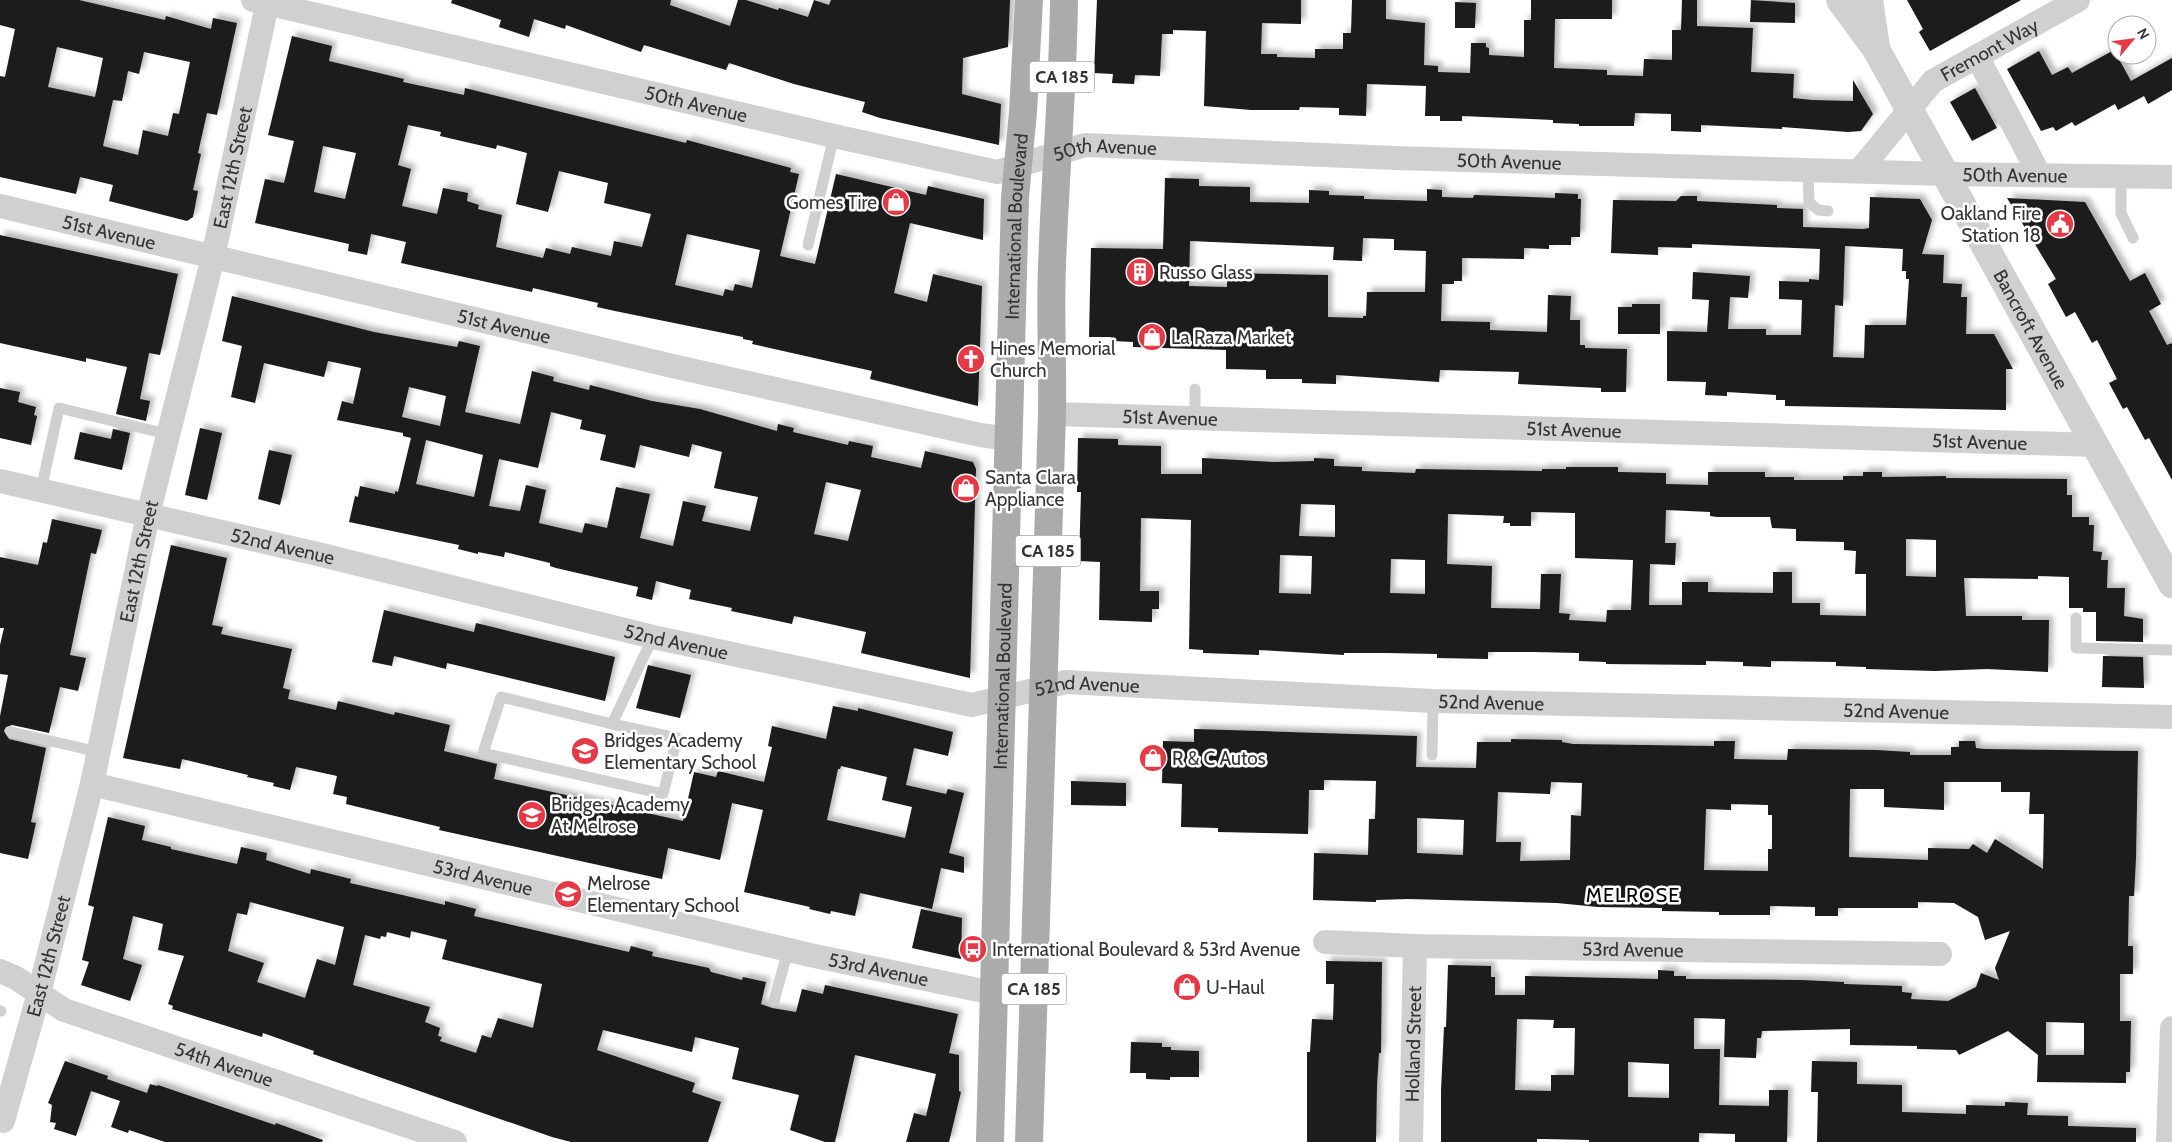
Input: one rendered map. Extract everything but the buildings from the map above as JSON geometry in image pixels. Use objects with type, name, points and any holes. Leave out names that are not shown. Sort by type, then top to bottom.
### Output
[{"type":"main road","name":"International Boulevard","points":[[990,1142],[1015,197],[1029,0]]},
{"type":"main road","name":"International Boulevard","points":[[1029,1142],[1052,414],[1050,326],[1064,0]]},
{"type":"street","name":"Bancroft Avenue","points":[[1840,0],[1876,48],[2172,584]]},
{"type":"street","points":[[1870,0],[1876,48]]},
{"type":"street","name":"Fremont Way","points":[[1909,110],[1933,81],[2078,0]]},
{"type":"street","name":"50th Avenue","points":[[263,1],[834,136],[997,172],[1085,145],[1405,158],[1859,172],[2172,177]]},
{"type":"street","name":"East 12th Street","points":[[2,1121],[39,993],[92,784],[148,515],[213,257],[263,1]]},
{"type":"street","points":[[1977,56],[2039,174]]},
{"type":"street","points":[[1859,172],[1909,110]]},
{"type":"street","name":"51st Avenue","points":[[0,206],[668,365],[980,435],[1009,438]]},
{"type":"street","name":"51st Avenue","points":[[1052,414],[2096,445]]},
{"type":"street","name":"52nd Avenue","points":[[0,481],[652,637],[972,705],[1066,682],[1433,702],[2172,717]]},
{"type":"street","name":"53rd Avenue","points":[[92,784],[788,950],[993,993]]},
{"type":"street","name":"53rd Avenue","points":[[1324,942],[1415,946],[1940,954]]},
{"type":"street","name":"Holland Street","points":[[1411,1142],[1415,946]]},
{"type":"street","name":"54th Avenue","points":[[0,971],[16,978],[64,1010],[455,1142]]},
{"type":"street","points":[[2168,1142],[2172,1028]]},
{"type":"lane","points":[[808,245],[834,136]]},
{"type":"lane","points":[[1808,170],[1809,202],[1818,210],[1828,211]]},
{"type":"lane","points":[[2121,176],[2121,213],[2133,238]]},
{"type":"lane","points":[[1195,389],[1195,417]]},
{"type":"lane","points":[[40,490],[60,408],[167,434]]},
{"type":"lane","points":[[2076,618],[2076,648],[2172,650]]},
{"type":"lane","points":[[612,724],[652,637]]},
{"type":"lane","points":[[501,697],[612,724],[677,738],[663,794],[484,753],[501,697]]},
{"type":"lane","points":[[1432,756],[1433,702]]},
{"type":"lane","points":[[11,732],[99,752]]},
{"type":"lane","points":[[774,1001],[788,950]]},
{"type":"place","name":"Gomes Tire","points":[[896,202]]},
{"type":"place","name":"Oakland Fire Station 18","points":[[2060,224]]},
{"type":"place","name":"Russo Glass","points":[[1140,272]]},
{"type":"place","name":"La Raza Market","points":[[1152,337]]},
{"type":"place","name":"Hines Memorial Church","points":[[971,359]]},
{"type":"place","name":"Santa Clara Appliance","points":[[966,488]]},
{"type":"place","name":"Bridges Academy Elementary School","points":[[585,751]]},
{"type":"place","name":"R & C Autos","points":[[1153,758]]},
{"type":"place","name":"Bridges Academy At Melrose","points":[[532,815]]},
{"type":"place","name":"Melrose Elementary School","points":[[568,894]]},
{"type":"place","name":"International Boulevard & 53rd Avenue","points":[[973,949]]},
{"type":"place","name":"U-Haul","points":[[1187,987]]},
{"type":"district","name":"MELROSE","points":[[1633,895]]}]
